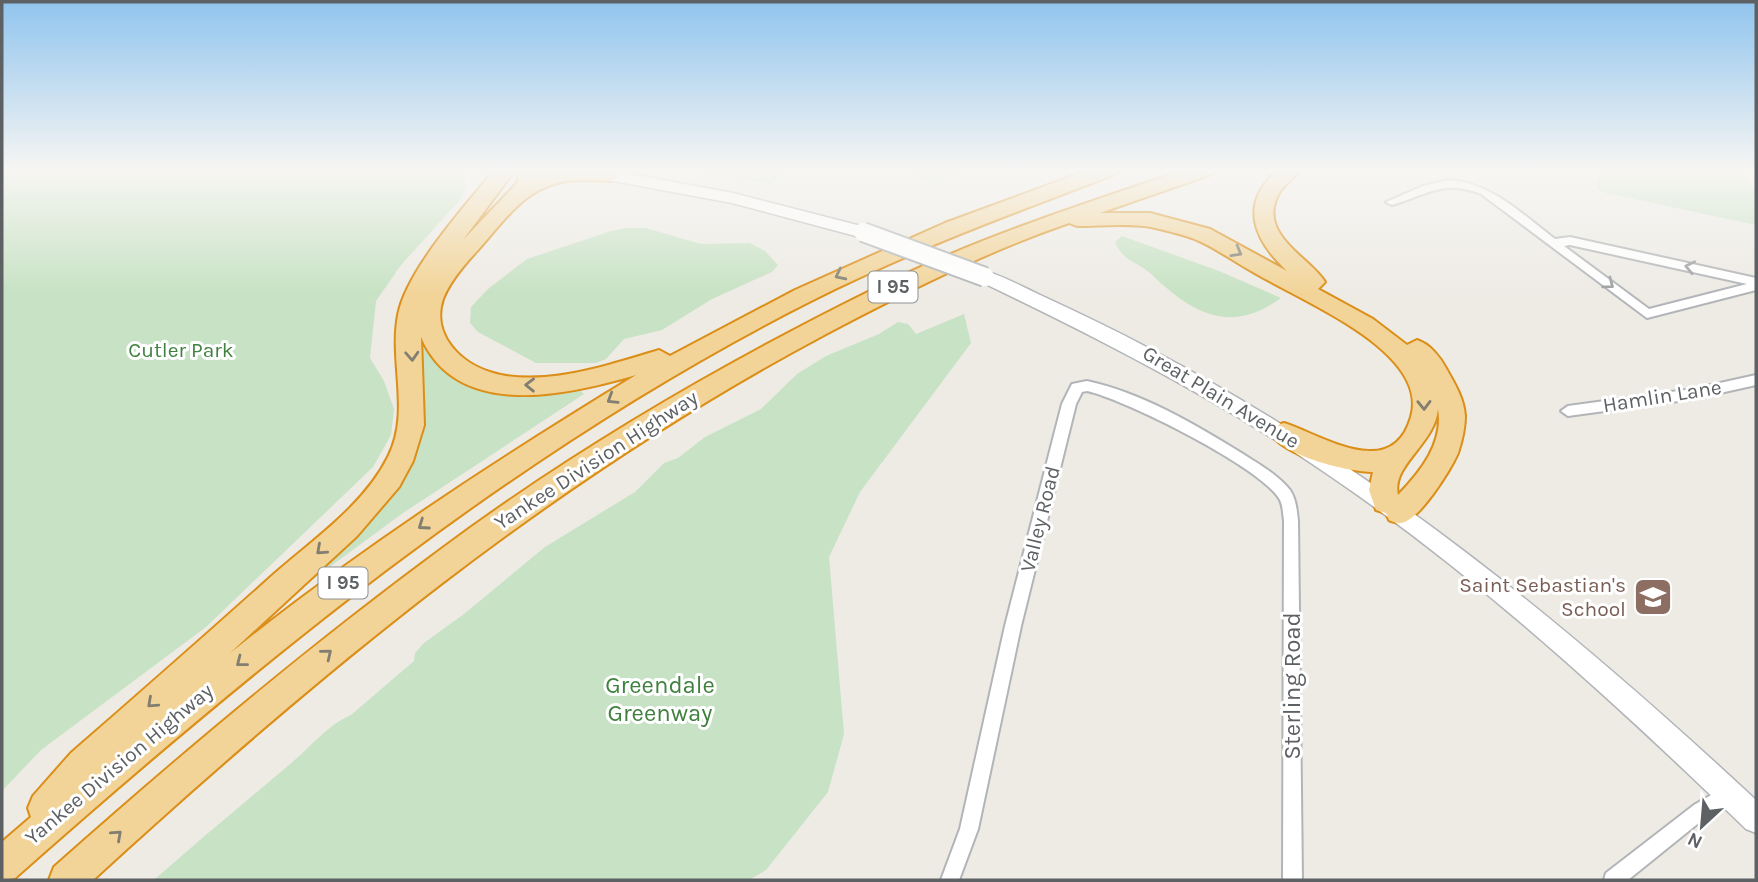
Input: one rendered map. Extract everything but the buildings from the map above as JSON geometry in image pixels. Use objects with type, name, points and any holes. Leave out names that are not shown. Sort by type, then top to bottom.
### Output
[{"type":"highway","points":[[2,856],[83,765],[345,528],[387,482],[406,449],[413,422],[410,320],[414,299],[431,270],[485,211]]},
{"type":"highway","points":[[491,211],[435,290],[430,305],[429,328],[439,349],[465,372],[495,382],[534,386],[561,385],[600,378],[714,341]]},
{"type":"highway","name":"Yankee Division Highway","points":[[2,864],[191,702],[380,555],[559,433],[714,341],[810,290],[902,247],[991,211]]},
{"type":"highway","name":"Yankee Division Highway","points":[[67,880],[206,755],[352,634],[457,553],[581,466],[694,394],[807,330],[933,268],[1077,211]]},
{"type":"highway","points":[[1053,219],[1137,219],[1190,229],[1224,244],[1373,330],[1404,355],[1421,383],[1425,414],[1419,431],[1391,463],[1384,476],[1381,488],[1393,507],[1422,489],[1446,453],[1452,428],[1447,396],[1429,363],[1404,337],[1304,275],[1276,246],[1264,220],[1264,211]]},
{"type":"highway","points":[[1283,433],[1316,450],[1348,459],[1385,458],[1408,445]]},
{"type":"main road","name":"Great Plain Avenue","points":[[783,211],[863,232],[985,277],[1143,351],[1283,433],[1393,507],[1479,571],[1565,643],[1756,819]]},
{"type":"street","points":[[1511,211],[1647,314],[1756,284]]},
{"type":"street","points":[[1555,243],[1570,242],[1756,284]]},
{"type":"street","name":"Hamlin Lane","points":[[1568,411],[1693,394],[1756,380]]},
{"type":"street","name":"Valley Road","points":[[950,880],[969,829],[1013,626],[1069,404],[1077,388],[1086,385],[1109,391],[1185,427],[1242,461],[1274,483],[1283,493]]},
{"type":"street","name":"Sterling Road","points":[[1283,493],[1291,521],[1293,880]]},
{"type":"street","points":[[1613,880],[1700,811],[1730,793]]},
{"type":"green space","name":"Cutler Park","points":[[2,211],[450,211],[401,265],[376,301],[370,358],[384,381],[394,409],[391,435],[373,467],[206,627],[41,750],[2,791]]},
{"type":"green space","points":[[1691,211],[1756,211],[1756,225]]},
{"type":"green space","points":[[627,228],[646,228],[701,244],[750,243],[765,251],[778,265],[772,272],[712,299],[662,330],[624,339],[606,359],[596,363],[536,363],[478,332],[470,323],[471,307],[488,289],[527,259]]},
{"type":"green space","points":[[1122,236],[1219,271],[1281,298],[1244,316],[1228,317],[1196,308],[1126,257],[1115,242]]},
{"type":"green space","name":"Greendale Greenway","points":[[964,314],[971,343],[860,492],[829,557],[844,734],[828,792],[766,870],[749,880],[154,880],[326,731],[351,715],[414,661],[415,653],[424,643],[464,614],[545,547],[635,492],[664,463],[678,458],[705,437],[761,409],[797,374],[826,356],[879,334],[898,322],[908,324],[916,334]]},
{"type":"green space","points":[[424,338],[444,365],[559,392],[580,390],[584,394],[403,513],[301,588],[296,584],[421,429],[424,412],[420,341]]},
{"type":"place","name":"Saint Sebastian's School","points":[[1653,597]]}]
